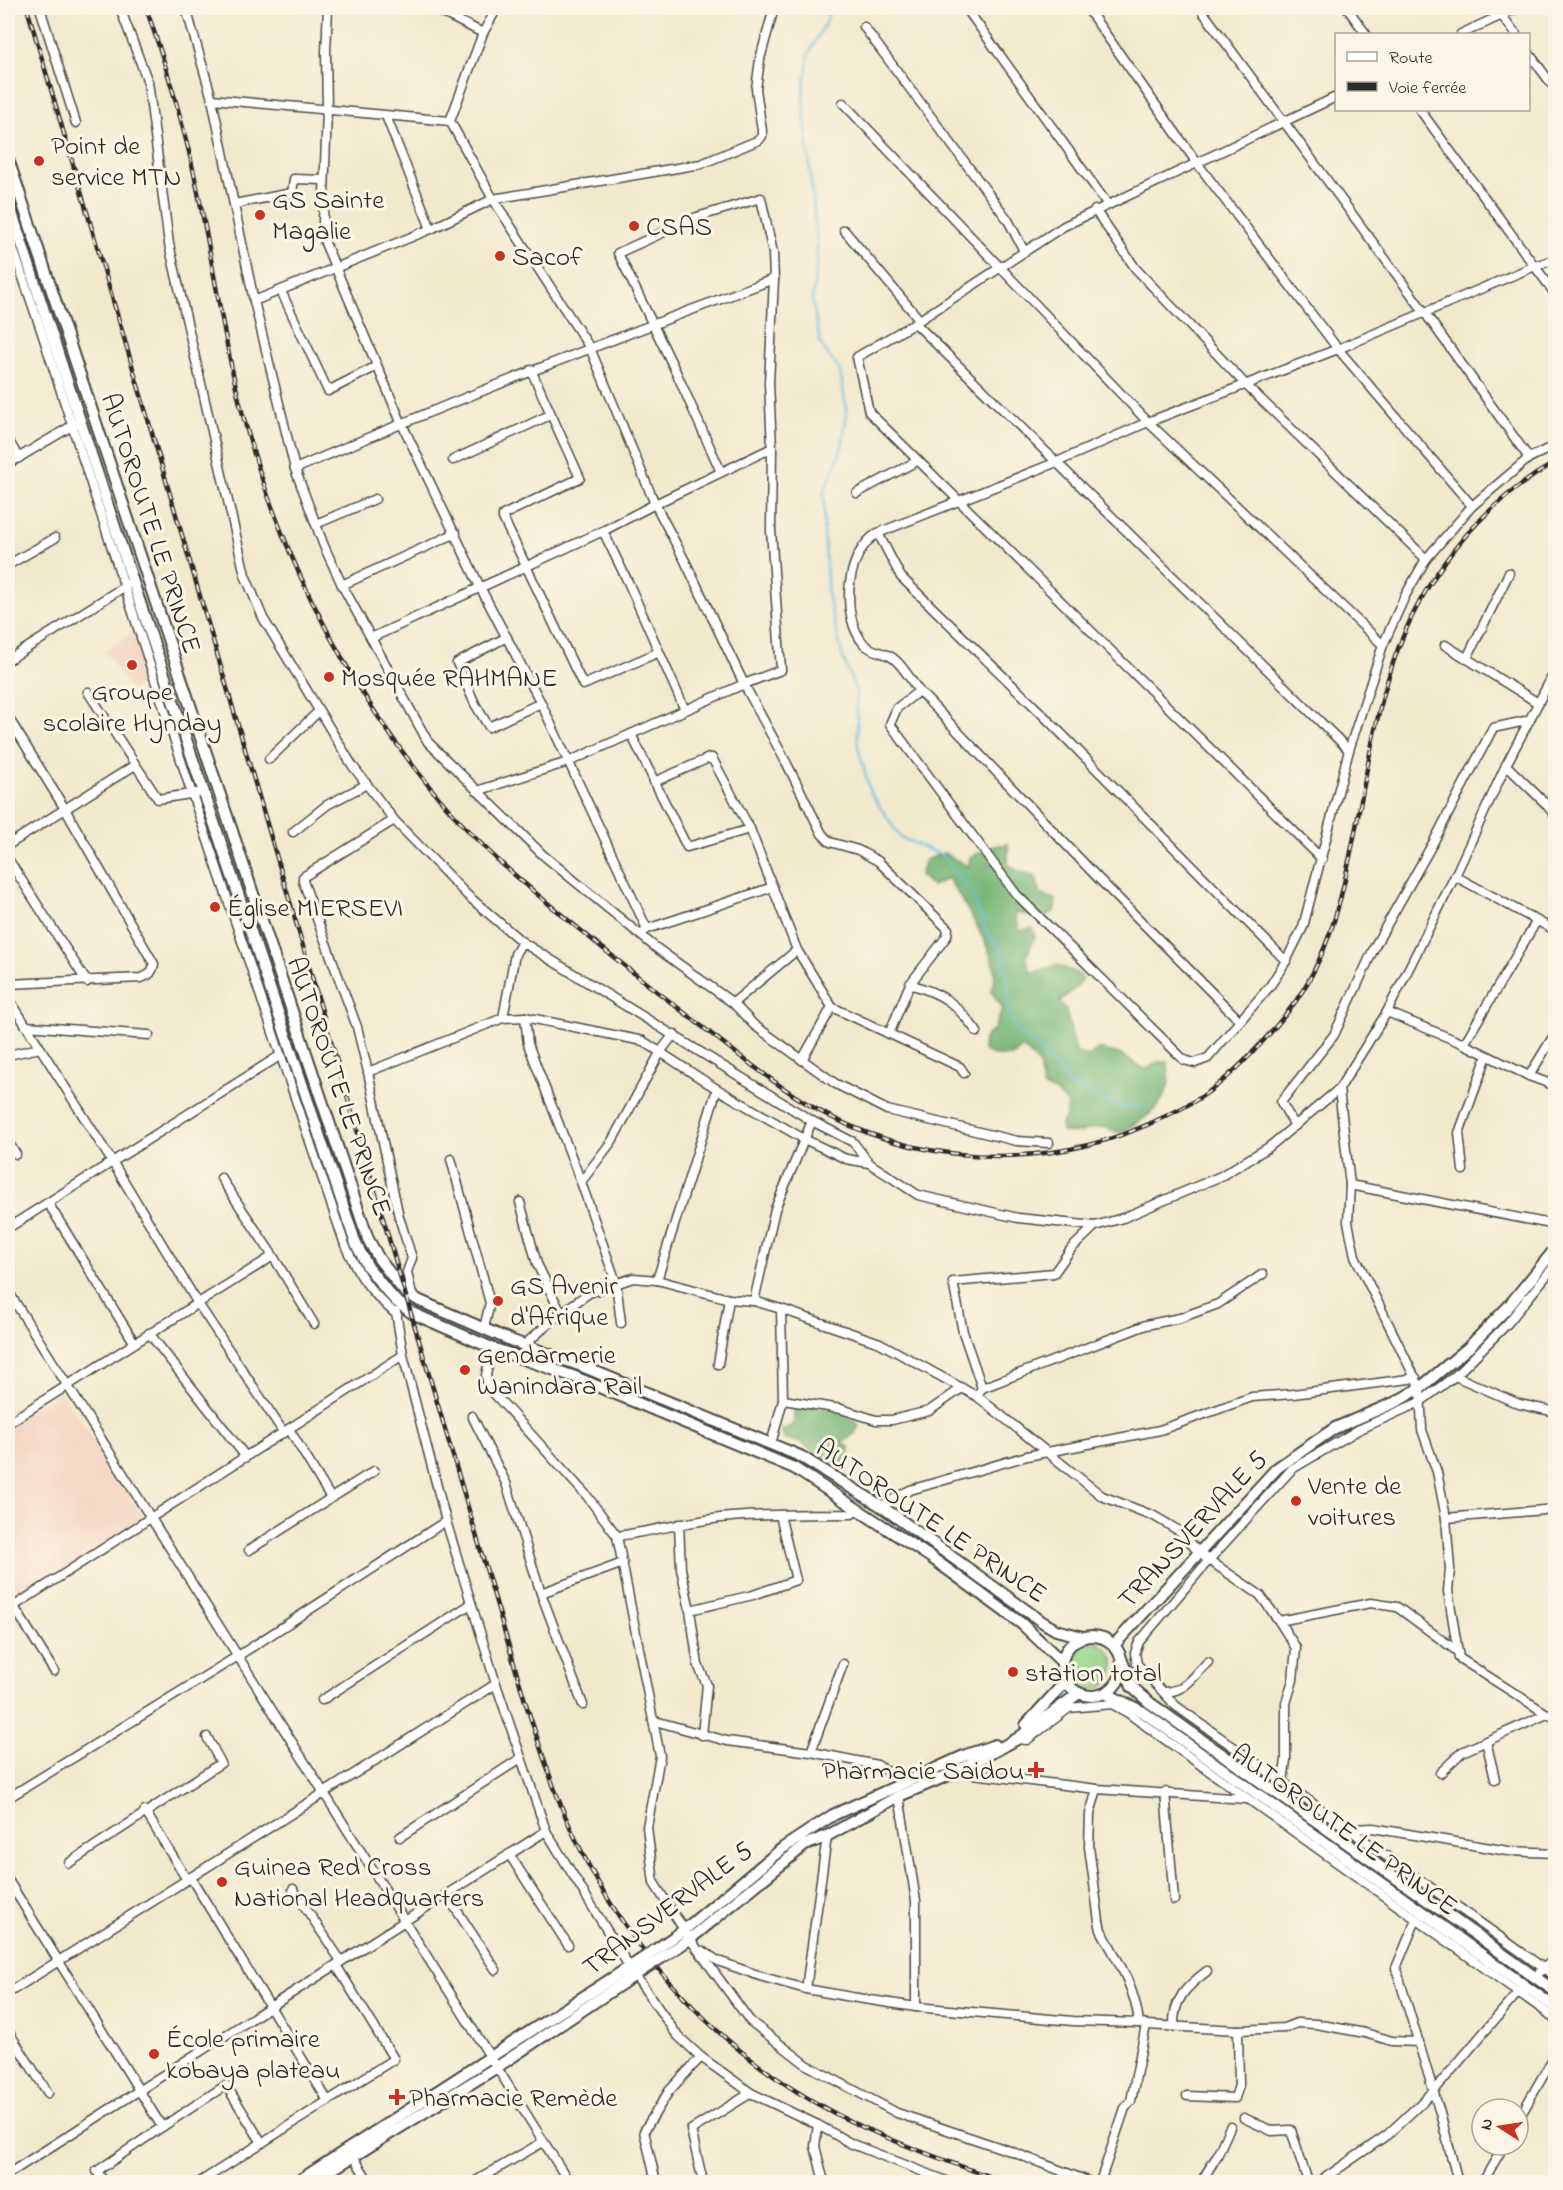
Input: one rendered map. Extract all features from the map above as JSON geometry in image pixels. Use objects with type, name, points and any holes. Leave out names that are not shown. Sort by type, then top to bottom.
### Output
[{"type":"main road","name":"AUTOROUTE LE PRINCE","points":[[8,159],[302,1046],[368,1239],[384,1266],[405,1292],[420,1301],[800,1456],[881,1506],[1041,1621],[1056,1630],[1083,1637]]},
{"type":"main road","name":"AUTOROUTE LE PRINCE","points":[[8,201],[76,423],[198,793],[356,1244],[368,1266],[396,1301],[411,1313],[492,1348],[575,1377],[794,1468],[932,1558],[1022,1624],[1062,1662]]},
{"type":"main road","name":"TRANSVERVALE 5","points":[[1114,1645],[1204,1557],[1276,1468],[1335,1428],[1396,1402],[1418,1383],[1468,1348],[1508,1307],[1556,1248]]},
{"type":"main road","points":[[1100,1636],[1114,1645],[1122,1661],[1118,1680],[1105,1693],[1097,1695],[1079,1693],[1066,1681],[1062,1672],[1062,1662],[1069,1646],[1083,1637],[1100,1636]]},
{"type":"main road","name":"AUTOROUTE LE PRINCE","points":[[1122,1661],[1132,1687],[1138,1692],[1342,1839],[1539,1973],[1556,1992]]},
{"type":"main road","name":"TRANSVERVALE 5","points":[[687,1935],[783,1848],[833,1815],[1004,1740],[1028,1724],[1066,1681]]},
{"type":"main road","name":"TRANSVERVALE 5","points":[[312,2182],[687,1935],[805,1845],[827,1836],[899,1796],[956,1772],[1017,1739],[1079,1693]]},
{"type":"main road","name":"AUTOROUTE LE PRINCE","points":[[1105,1693],[1143,1712],[1158,1729],[1522,1989],[1556,2008]]},
{"type":"main road","name":"TRANSVERVALE 5","points":[[297,2182],[494,2062]]},
{"type":"street","points":[[40,8],[76,123]]},
{"type":"street","points":[[120,8],[148,82],[169,244],[244,575],[263,618],[352,765],[394,820],[467,895],[522,942],[812,1120],[852,1142],[869,1163],[918,1195],[1017,1218],[1095,1226],[1123,1218],[1221,1176],[1269,1147],[1340,1089],[1387,1012],[1455,876],[1506,765],[1556,669]]},
{"type":"street","points":[[186,8],[212,99],[254,301],[295,469],[342,585],[428,742],[543,855],[733,1003],[754,1025],[836,1084],[887,1110],[1017,1141],[1049,1143]]},
{"type":"street","points":[[328,8],[327,109],[323,180],[325,243],[401,422],[480,587],[542,703],[644,932]]},
{"type":"street","points":[[434,8],[483,33]]},
{"type":"street","points":[[497,8],[483,33],[450,121],[493,199],[590,348],[655,504],[744,684],[826,839],[858,850],[878,861],[948,929],[947,936],[910,984],[889,1034]]},
{"type":"street","points":[[254,301],[431,229],[493,199],[701,164],[759,140],[762,130],[756,89],[760,59],[774,8]]},
{"type":"street","points":[[966,8],[1108,205]]},
{"type":"street","points":[[1087,8],[1197,163],[1338,349],[1472,506]]},
{"type":"street","points":[[1200,8],[1529,458]]},
{"type":"street","points":[[1347,8],[1365,33]]},
{"type":"street","points":[[1463,33],[1499,11],[1517,8]]},
{"type":"street","points":[[1499,11],[1515,33]]},
{"type":"street","points":[[864,27],[1008,219],[1024,251]]},
{"type":"street","points":[[1530,55],[1556,90]]},
{"type":"street","points":[[1322,859],[956,501],[869,412],[857,357],[1064,226],[1335,98]]},
{"type":"street","points":[[212,99],[450,121]]},
{"type":"street","points":[[843,103],[1148,422],[1383,645]]},
{"type":"street","points":[[1421,111],[1556,295]]},
{"type":"street","points":[[386,116],[431,229]]},
{"type":"street","points":[[234,204],[291,193],[294,179],[323,180]]},
{"type":"street","points":[[477,791],[568,762],[744,684],[779,672],[782,668],[771,530],[770,383],[773,253],[761,198],[697,217],[618,253],[721,472]]},
{"type":"street","points":[[1095,210],[1136,269],[1246,385],[1426,559]]},
{"type":"street","points":[[844,230],[917,321],[1349,750]]},
{"type":"street","points":[[8,234],[76,423],[8,464]]},
{"type":"street","points":[[1240,1021],[1098,878],[919,691],[894,658],[867,647],[857,635],[849,605],[853,569],[859,551],[869,538],[878,533],[1058,462],[1148,422],[1338,349],[1535,266],[1556,260]]},
{"type":"street","points":[[295,469],[401,422],[531,370],[774,279]]},
{"type":"street","points":[[281,291],[328,391],[376,366]]},
{"type":"street","points":[[531,370],[580,478],[502,516],[583,685],[659,652]]},
{"type":"street","points":[[453,460],[550,415]]},
{"type":"street","points":[[8,440],[19,458]]},
{"type":"street","points":[[919,691],[897,708],[890,724],[1016,894],[1184,1060],[1195,1063],[1208,1058],[1270,986],[1304,927],[1349,750],[1383,645],[1405,596],[1426,559],[1472,506],[1529,458],[1556,445]]},
{"type":"street","points":[[370,638],[603,531],[772,448]]},
{"type":"street","points":[[857,493],[917,461]]},
{"type":"street","points":[[316,524],[375,499]]},
{"type":"street","points":[[603,531],[685,710]]},
{"type":"street","points":[[342,585],[456,533]]},
{"type":"street","points":[[878,533],[901,577],[1041,713],[1286,961]]},
{"type":"street","points":[[8,562],[55,538]]},
{"type":"street","points":[[1467,658],[1509,573]]},
{"type":"street","points":[[8,660],[129,584]]},
{"type":"street","points":[[507,638],[457,663],[475,704],[489,727],[542,703]]},
{"type":"street","points":[[1445,645],[1538,704]]},
{"type":"street","points":[[88,692],[158,799],[198,793],[281,1055],[345,1245],[359,1274],[378,1299],[397,1315]]},
{"type":"street","points":[[268,759],[319,711]]},
{"type":"street","points":[[8,717],[65,809],[154,964],[153,971],[141,978],[8,984]]},
{"type":"street","points":[[1295,1126],[1281,1102],[1334,1035],[1376,944],[1433,843],[1493,728],[1530,720]]},
{"type":"street","points":[[631,734],[687,847],[750,829]]},
{"type":"street","points":[[654,782],[711,758],[750,829],[797,951],[832,1007],[960,1067],[964,1073]]},
{"type":"street","points":[[8,845],[135,765]]},
{"type":"street","points":[[1506,765],[1556,817]]},
{"type":"street","points":[[293,832],[327,805],[367,784]]},
{"type":"street","points":[[394,820],[303,877],[303,881],[357,1027],[399,1217],[412,1258],[407,1272],[412,1295]]},
{"type":"street","points":[[8,859],[87,982]]},
{"type":"street","points":[[1455,876],[1556,932]]},
{"type":"street","points":[[644,932],[773,887]]},
{"type":"street","points":[[1464,1044],[1536,922]]},
{"type":"street","points":[[503,1018],[515,954],[522,942]]},
{"type":"street","points":[[733,1003],[797,951]]},
{"type":"street","points":[[910,984],[944,997],[961,1011],[977,1032]]},
{"type":"street","points":[[8,997],[113,1162],[197,1302],[331,1498]]},
{"type":"street","points":[[802,1060],[832,1007]]},
{"type":"street","points":[[1387,1012],[1464,1044],[1528,1076],[1556,1086]]},
{"type":"street","points":[[368,1072],[503,1018],[525,1017],[643,1041],[717,1089],[804,1140],[846,1159],[869,1163]]},
{"type":"street","points":[[525,1017],[528,1044],[581,1182],[616,1282],[621,1323]]},
{"type":"street","points":[[26,1026],[149,1035]]},
{"type":"street","points":[[1528,1076],[1556,1032]]},
{"type":"street","points":[[581,1182],[612,1142],[661,1051],[674,1034]]},
{"type":"street","points":[[8,1055],[40,1048]]},
{"type":"street","points":[[8,1228],[281,1055]]},
{"type":"street","points":[[1463,1170],[1459,1132],[1487,1056]]},
{"type":"street","points":[[657,1280],[717,1089]]},
{"type":"street","points":[[1340,1089],[1350,1185],[1348,1222],[1355,1256],[1418,1383],[1422,1430],[1437,1472],[1446,1518],[1450,1569],[1448,1591],[1459,1658],[1551,1716]]},
{"type":"street","points":[[754,1301],[775,1209],[812,1120]]},
{"type":"street","points":[[8,1142],[15,1154]]},
{"type":"street","points":[[451,1159],[490,1303],[484,1328]]},
{"type":"street","points":[[221,1178],[273,1256],[314,1324]]},
{"type":"street","points":[[1350,1185],[1556,1225]]},
{"type":"street","points":[[520,1202],[537,1264],[561,1313]]},
{"type":"street","points":[[48,1203],[134,1342]]},
{"type":"street","points":[[978,1397],[982,1388],[963,1332],[953,1282],[1054,1273],[1071,1248],[1095,1226]]},
{"type":"street","points":[[8,1423],[66,1384],[273,1256]]},
{"type":"street","points":[[1556,1264],[1507,1324],[1455,1376],[1420,1402],[1358,1430],[1292,1469],[1204,1557],[1139,1642],[1135,1653],[1137,1664],[1176,1706],[1351,1829],[1539,1973],[1556,1977]]},
{"type":"street","points":[[982,1388],[1146,1325],[1180,1318],[1218,1304],[1263,1274]]},
{"type":"street","points":[[524,1345],[561,1313],[589,1293],[633,1278],[657,1280],[729,1299],[754,1301],[880,1343],[978,1397],[1102,1496],[1154,1516],[1181,1532],[1204,1557],[1260,1595],[1296,1648],[1293,1680],[1286,1703],[1284,1782]]},
{"type":"street","points":[[8,1291],[568,2182]]},
{"type":"street","points":[[718,1364],[729,1299]]},
{"type":"street","points":[[396,1301],[403,1355],[446,1521],[496,1684],[546,1831],[637,1968],[677,2035],[701,2057],[751,2093],[852,2144],[949,2182]]},
{"type":"street","points":[[771,1444],[783,1400],[782,1309]]},
{"type":"street","points":[[149,1334],[246,1457]]},
{"type":"street","points":[[492,1348],[486,1376],[488,1387],[587,1496],[617,1536],[655,1721],[660,1756],[647,1827],[654,1883],[687,1935],[750,2021],[807,2065],[897,2113],[1010,2151],[1090,2182]]},
{"type":"street","points":[[11,1608],[403,1355]]},
{"type":"street","points":[[1455,1376],[1519,1404],[1556,1412]]},
{"type":"street","points":[[881,1506],[910,1490],[1027,1456],[1160,1430],[1252,1397],[1418,1383]]},
{"type":"street","points":[[783,1400],[841,1408],[876,1420],[892,1420],[929,1411],[962,1388]]},
{"type":"street","points":[[472,1416],[506,1484],[541,1593],[583,1705]]},
{"type":"street","points":[[249,1550],[374,1471]]},
{"type":"street","points":[[1446,1518],[1556,1509]]},
{"type":"street","points":[[617,1536],[731,1517],[852,1514],[856,1510]]},
{"type":"street","points":[[690,1610],[753,1595],[796,1580],[780,1515]]},
{"type":"street","points":[[8,1798],[238,1656],[446,1521]]},
{"type":"street","points":[[679,1524],[681,1569],[698,1665],[706,1685],[702,1735]]},
{"type":"street","points":[[541,1593],[623,1563]]},
{"type":"street","points":[[8,1597],[11,1608],[54,1671]]},
{"type":"street","points":[[322,1700],[471,1604]]},
{"type":"street","points":[[1279,1621],[1371,1604],[1397,1607],[1457,1651]]},
{"type":"street","points":[[1164,1692],[1177,1691],[1191,1681],[1208,1662]]},
{"type":"street","points":[[811,1752],[843,1664]]},
{"type":"street","points":[[8,1993],[496,1684]]},
{"type":"street","points":[[1017,1739],[1027,1740],[1069,1708],[1112,1704],[1158,1729],[1246,1799],[1416,1920],[1522,1989],[1556,2019]]},
{"type":"street","points":[[1440,1773],[1462,1752],[1551,1716]]},
{"type":"street","points":[[655,1721],[727,1741],[811,1752],[877,1765],[907,1782]]},
{"type":"street","points":[[69,1863],[221,1762],[207,1737]]},
{"type":"street","points":[[1486,1741],[1495,1779]]},
{"type":"street","points":[[1232,1761],[1240,1751]]},
{"type":"street","points":[[400,1837],[521,1758]]},
{"type":"street","points":[[956,1772],[1097,1788],[1246,1799]]},
{"type":"street","points":[[1097,1788],[1090,1814],[1089,1847],[1099,1921],[1101,1930],[1130,1983],[1143,2024],[1131,2102],[1125,2108],[1100,2182]]},
{"type":"street","points":[[1165,1792],[1174,1900]]},
{"type":"street","points":[[899,1796],[916,1901],[916,2007]]},
{"type":"street","points":[[146,1811],[328,2101]]},
{"type":"street","points":[[1342,1839],[1351,1829],[1373,1828],[1508,1851],[1556,1853]]},
{"type":"street","points":[[8,2174],[546,1831]]},
{"type":"street","points":[[806,1989],[827,1836]]},
{"type":"street","points":[[509,1854],[568,1945]]},
{"type":"street","points":[[8,1880],[162,2127]]},
{"type":"street","points":[[200,2182],[394,2059],[293,1889]]},
{"type":"street","points":[[446,1894],[496,1970]]},
{"type":"street","points":[[1416,1920],[1396,1968],[1458,2182]]},
{"type":"street","points":[[687,1935],[710,1958],[806,1989],[916,2007],[1073,2021],[1238,2030],[1284,2028],[1297,2023],[1316,2024],[1365,2033],[1392,2041],[1419,2042]]},
{"type":"street","points":[[1539,1973],[1556,1957]]},
{"type":"street","points":[[1174,2026],[1174,2012],[1179,1999],[1185,1989],[1207,1971]]},
{"type":"street","points":[[1319,2182],[1387,2135],[1433,2092],[1522,1989]]},
{"type":"street","points":[[1187,2096],[1235,2098],[1239,2085],[1238,2030]]},
{"type":"street","points":[[8,2031],[48,2093]]},
{"type":"street","points":[[1530,2099],[1556,2053]]},
{"type":"street","points":[[656,2182],[644,2130],[669,2091],[701,2057]]},
{"type":"street","points":[[104,2182],[97,2171],[226,2085],[262,2143]]},
{"type":"street","points":[[704,2182],[691,2130],[751,2093]]},
{"type":"street","points":[[1244,2118],[1272,2131],[1292,2130],[1308,2182]]},
{"type":"street","points":[[818,2125],[815,2146],[824,2182]]},
{"type":"street","points":[[1200,2182],[1217,2156],[1230,2127]]},
{"type":"street","points":[[474,2182],[543,2142]]},
{"type":"street","points":[[353,2156],[369,2182]]},
{"type":"street","points":[[1483,2182],[1497,2157]]},
{"type":"shaded area","name":"Groupe scolaire Hynday","points":[[137,630],[153,679],[131,690],[105,651]]},
{"type":"shaded area","points":[[61,1391],[145,1518],[14,1603],[8,1592],[8,1426]]},
{"type":"green space","points":[[1008,844],[1008,864],[1019,872],[1035,875],[1040,894],[1056,900],[1054,912],[1044,917],[1015,913],[1019,931],[1033,928],[1035,936],[1026,957],[1031,973],[1057,965],[1078,974],[1083,979],[1060,1001],[1066,1010],[1076,1053],[1089,1057],[1098,1049],[1119,1054],[1146,1070],[1158,1062],[1168,1062],[1169,1083],[1160,1102],[1142,1120],[1119,1133],[1104,1127],[1079,1133],[1062,1132],[1061,1124],[1066,1117],[1068,1104],[1056,1092],[1043,1087],[1039,1064],[1023,1047],[1012,1056],[996,1056],[983,1050],[984,1038],[994,1029],[1003,1008],[991,991],[995,977],[990,955],[977,927],[948,878],[932,886],[920,875],[925,860],[944,853],[969,867],[970,857],[994,846]]},
{"type":"green space","points":[[794,1406],[837,1412],[859,1425],[855,1433],[842,1443],[849,1447],[850,1456],[845,1464],[828,1463],[802,1443],[784,1439],[782,1430],[794,1425]]},
{"type":"green space","points":[[1085,1642],[1095,1642],[1107,1649],[1114,1661],[1114,1671],[1107,1683],[1095,1690],[1085,1690],[1070,1679],[1066,1671],[1066,1661],[1077,1646]]},
{"type":"waterway","points":[[831,8],[809,53],[803,96],[817,244],[812,301],[821,345],[840,371],[847,413],[841,451],[824,492],[828,597],[843,658],[856,692],[858,747],[870,792],[900,837],[943,856],[971,892],[987,933],[1001,949],[1008,981],[1009,1016],[1019,1034],[1031,1041],[1071,1086],[1121,1106],[1143,1107]]},
{"type":"railway","points":[[27,8],[525,1701],[569,1825],[599,1884],[624,1924],[653,1962],[685,1999],[756,2063],[795,2091],[856,2124],[919,2151],[1004,2182]]},
{"type":"railway","points":[[146,8],[182,123],[205,227],[233,374],[256,461],[287,545],[311,599],[349,671],[371,706],[394,740],[445,805],[472,835],[537,894],[646,983],[769,1078],[829,1116],[870,1134],[912,1146],[955,1154],[999,1156],[1042,1153],[1085,1146],[1127,1133],[1185,1107],[1211,1090],[1243,1062],[1290,1009],[1304,988],[1326,943],[1347,871],[1382,702],[1393,663],[1419,602],[1456,547],[1478,522],[1502,500],[1556,462]]},
{"type":"place","name":"Point de service MTN","points":[[39,161]]},
{"type":"place","name":"GS Sainte Magalie","points":[[260,215]]},
{"type":"place","name":"CSAS","points":[[634,226]]},
{"type":"place","name":"Sacof","points":[[500,256]]},
{"type":"place","name":"Groupe scolaire Hynday","points":[[132,665]]},
{"type":"place","name":"Mosquée RAHMANE","points":[[329,677]]},
{"type":"place","name":"Église MIERSEVI","points":[[215,907]]},
{"type":"place","name":"GS Avenir d'Afrique","points":[[498,1301]]},
{"type":"place","name":"Gendarmerie Wanindara Rail","points":[[465,1370]]},
{"type":"place","name":"Vente de voitures","points":[[1296,1501]]},
{"type":"place","name":"station total","points":[[1013,1672]]},
{"type":"place","name":"Pharmacie Saidou","points":[[1036,1770]]},
{"type":"place","name":"Guinea Red Cross National Headquarters","points":[[222,1882]]},
{"type":"place","name":"École primaire kobaya plateau","points":[[154,2054]]},
{"type":"place","name":"Pharmacie Remède","points":[[397,2097]]}]
